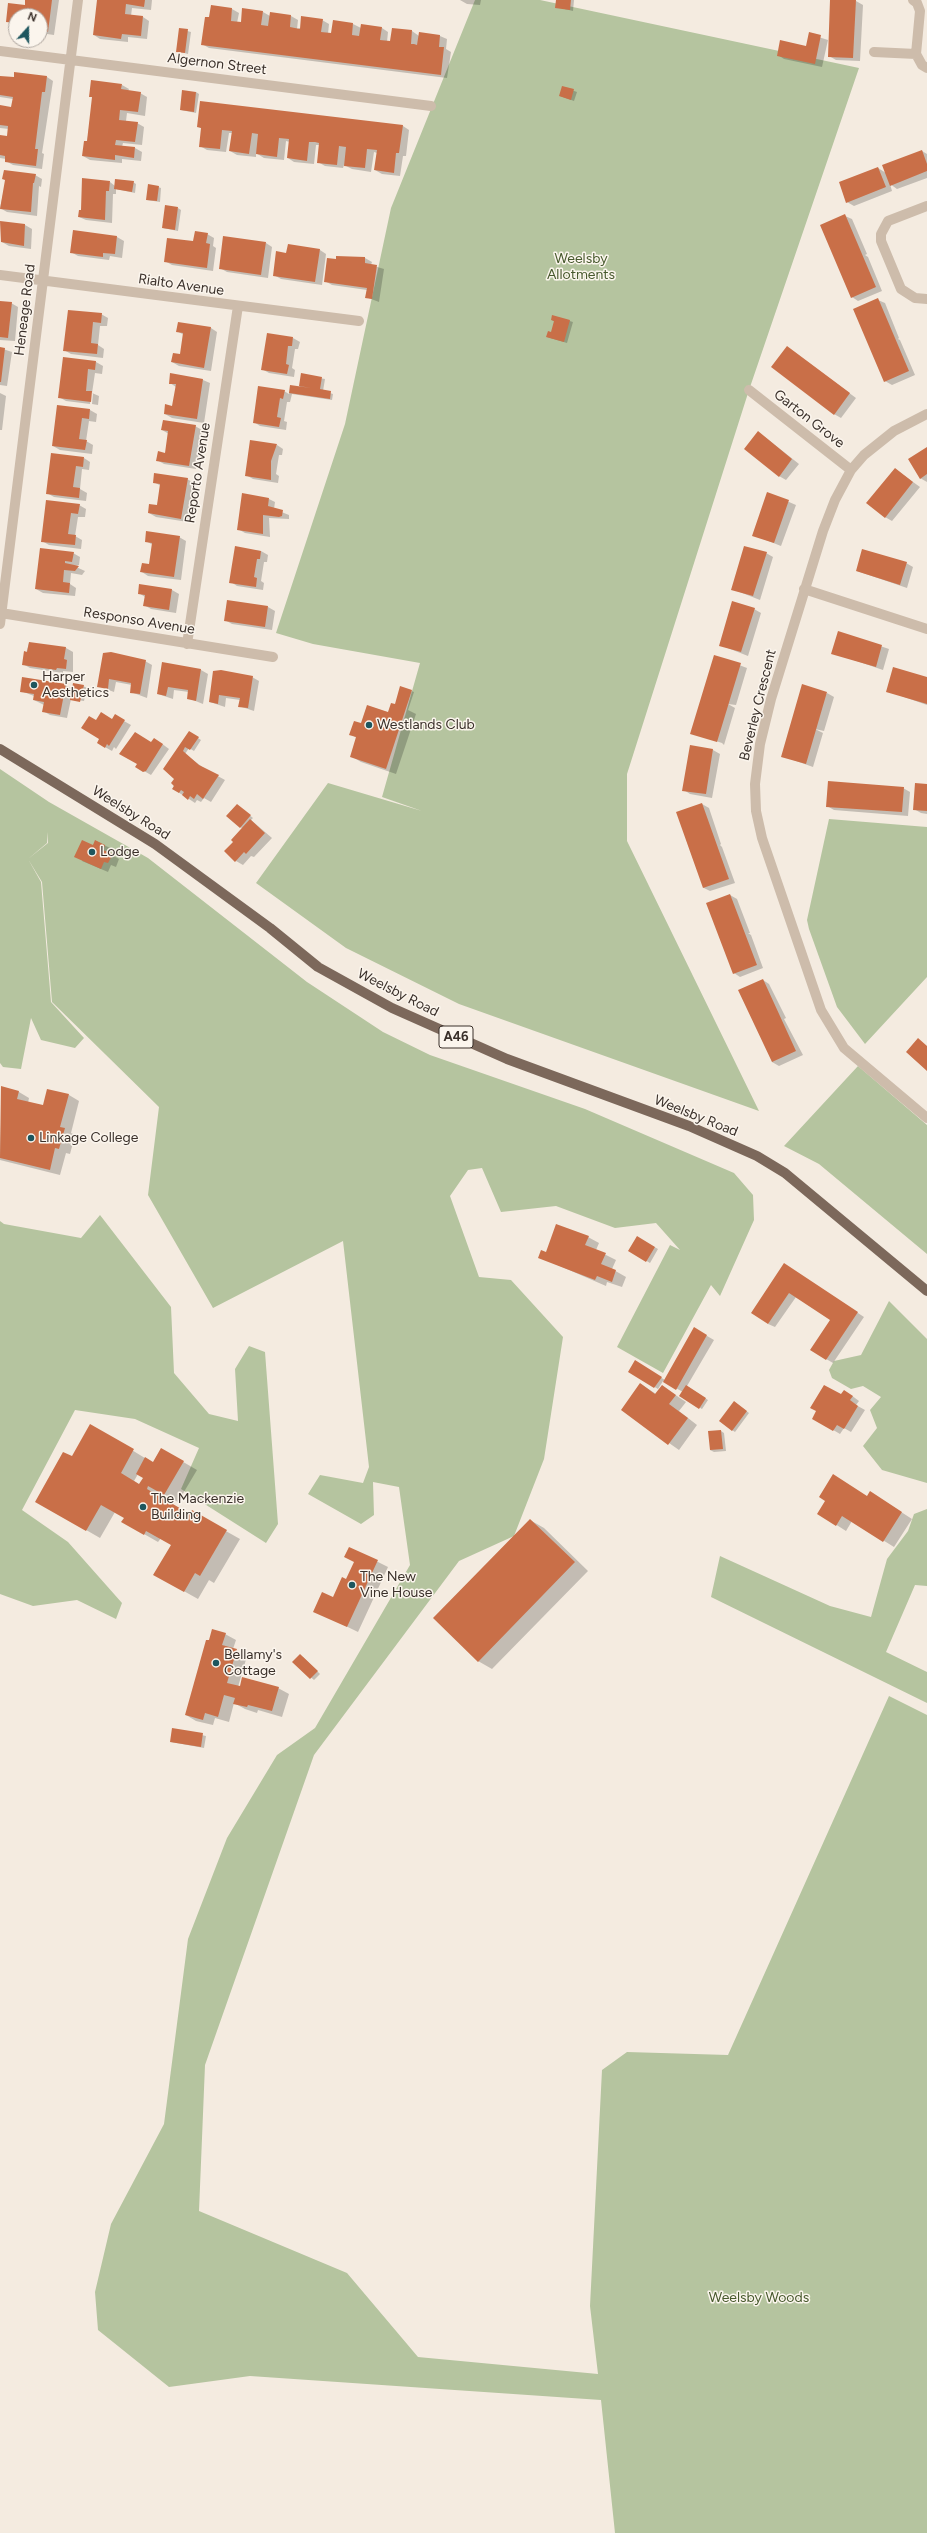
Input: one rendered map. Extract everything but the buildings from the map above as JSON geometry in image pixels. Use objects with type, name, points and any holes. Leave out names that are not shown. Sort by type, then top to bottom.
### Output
[{"type":"main road","name":"Weelsby Road","points":[[0,749],[155,844],[270,928],[318,967],[392,1008],[507,1059],[689,1126],[757,1156],[785,1173],[927,1291]]},
{"type":"street","name":"Heneage Road","points":[[0,624],[78,0]]},
{"type":"street","points":[[913,0],[917,3],[920,11],[916,54],[922,65],[927,68]]},
{"type":"street","name":"Algernon Street","points":[[0,51],[431,106]]},
{"type":"street","points":[[874,52],[916,54]]},
{"type":"street","points":[[927,206],[888,221],[881,234],[881,241],[901,289],[915,298],[927,299]]},
{"type":"street","name":"Rialto Avenue","points":[[0,275],[359,321]]},
{"type":"street","name":"Reporto Avenue","points":[[187,644],[238,306]]},
{"type":"street","name":"Garton Grove","points":[[749,390],[851,470]]},
{"type":"street","name":"Beverley Crescent","points":[[927,414],[894,431],[864,455],[851,470],[823,531],[770,699],[760,744],[755,784],[756,811],[762,838],[821,1010],[844,1048],[927,1118]]},
{"type":"street","points":[[804,589],[927,629]]},
{"type":"street","name":"Responso Avenue","points":[[2,613],[273,657]]},
{"type":"green space","name":"Weelsby Allotments","points":[[475,0],[540,0],[859,68],[749,390],[627,774],[627,841],[759,1111],[459,1004],[346,948],[256,883],[328,783],[422,811],[382,797],[420,663],[313,644],[276,633],[345,424],[391,208]]},
{"type":"green space","name":"Weelsby Woods","points":[[0,769],[49,802],[148,858],[307,982],[383,1032],[430,1055],[585,1109],[734,1173],[753,1195],[754,1220],[720,1296],[711,1285],[663,1373],[617,1347],[670,1245],[680,1250],[656,1223],[615,1228],[556,1206],[501,1212],[482,1168],[468,1170],[450,1196],[479,1277],[511,1280],[563,1337],[544,1459],[514,1536],[459,1561],[314,1755],[205,2065],[199,2211],[347,2273],[418,2357],[598,2374],[590,2306],[602,2070],[627,2052],[728,2055],[889,1696],[927,1715],[927,2533],[615,2533],[601,2400],[250,2376],[169,2387],[98,2330],[95,2292],[111,2224],[164,2124],[188,1939],[227,1838],[277,1755],[315,1728],[410,1565],[399,1487],[373,1482],[374,1515],[361,1524],[308,1494],[320,1475],[363,1483],[369,1467],[343,1241],[213,1308],[148,1195],[159,1107],[52,1002],[42,882],[28,859],[41,882],[51,1002],[84,1038],[75,1048],[41,1040],[31,1018],[21,1069],[3,1067],[0,1063]],"holes":[[[48,832],[48,843],[28,859],[47,843]]]},
{"type":"green space","points":[[829,819],[927,827],[927,977],[865,1044],[837,1007],[807,920]]},
{"type":"green space","points":[[858,1066],[927,1125],[927,1254],[819,1164],[784,1146]]},
{"type":"green space","points":[[100,1215],[171,1307],[174,1373],[209,1414],[238,1421],[235,1369],[249,1346],[265,1352],[278,1524],[266,1543],[181,1489],[199,1448],[135,1419],[75,1410],[22,1510],[68,1542],[122,1603],[116,1619],[77,1600],[33,1606],[0,1594],[0,1221],[4,1224],[81,1238]]},
{"type":"green space","points":[[889,1301],[927,1339],[927,1483],[882,1470],[863,1446],[877,1428],[870,1410],[881,1397],[863,1386],[851,1389],[832,1378],[829,1370],[834,1361],[861,1355]]},
{"type":"green space","points":[[927,1509],[927,1586],[915,1585],[886,1652],[927,1672],[927,1703],[711,1597],[720,1556],[830,1606],[871,1617],[887,1559],[908,1531],[914,1514]]},
{"type":"place","name":"Harper Aesthetics","points":[[34,685]]},
{"type":"place","name":"Westlands Club","points":[[369,725]]},
{"type":"place","name":"Lodge","points":[[92,852]]},
{"type":"place","name":"Linkage College","points":[[31,1138]]},
{"type":"place","name":"The Mackenzie Building","points":[[143,1507]]},
{"type":"place","name":"The New Vine House","points":[[352,1585]]},
{"type":"place","name":"Bellamy's Cottage","points":[[216,1663]]}]
